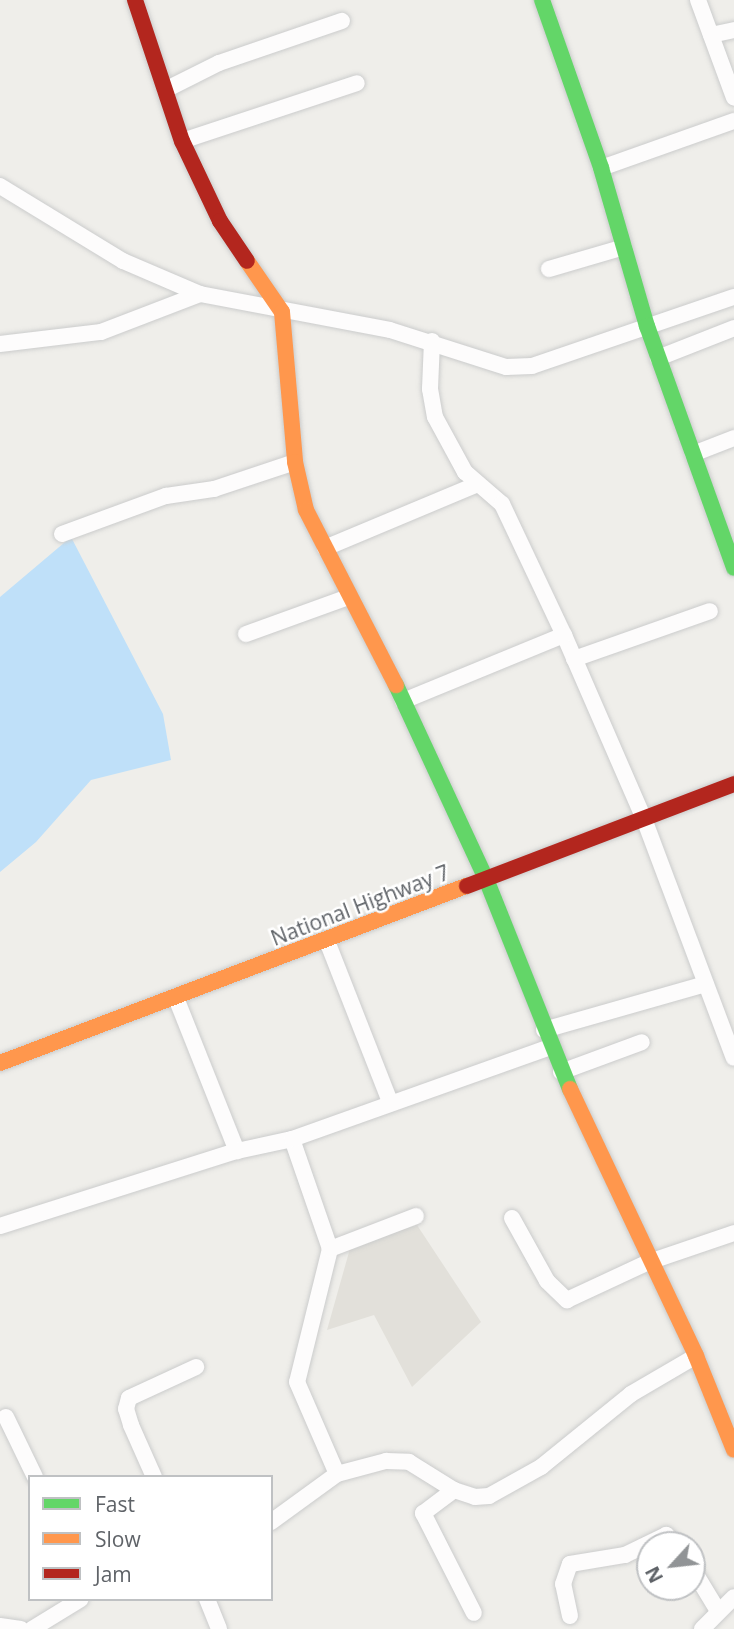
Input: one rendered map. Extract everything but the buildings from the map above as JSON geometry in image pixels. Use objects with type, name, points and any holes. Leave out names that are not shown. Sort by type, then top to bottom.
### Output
[{"type":"street","points":[[135,0],[182,141],[220,221],[282,312],[295,462],[306,510],[403,701],[486,879],[550,1047],[649,1262],[696,1356],[734,1450]]},
{"type":"street","points":[[542,0],[601,168],[647,326],[734,568]]},
{"type":"street","points":[[698,0],[734,98]]},
{"type":"street","points":[[165,90],[219,62],[342,21]]},
{"type":"street","points":[[711,35],[734,30]]},
{"type":"street","points":[[182,141],[357,83]]},
{"type":"street","points":[[601,168],[734,121]]},
{"type":"street","points":[[0,186],[123,261],[200,295],[390,330],[432,341],[482,361],[519,368],[734,297]]},
{"type":"street","points":[[549,270],[624,247]]},
{"type":"street","points":[[0,344],[101,332],[200,295]]},
{"type":"street","points":[[658,358],[734,328]]},
{"type":"street","points":[[432,341],[430,389],[435,417],[464,472],[502,504],[564,635],[644,819],[734,1058]]},
{"type":"street","points":[[693,454],[734,438]]},
{"type":"street","points":[[62,534],[166,496],[214,489],[295,462]]},
{"type":"street","points":[[325,548],[478,484]]},
{"type":"street","points":[[246,634],[348,597]]},
{"type":"street","points":[[574,659],[710,611]]},
{"type":"street","points":[[403,701],[564,635]]},
{"type":"street","name":"National Highway 7","points":[[0,1063],[327,941],[734,784]]},
{"type":"street","points":[[327,941],[390,1102]]},
{"type":"street","points":[[544,1030],[706,984]]},
{"type":"street","points":[[176,998],[237,1151]]},
{"type":"street","points":[[561,1072],[642,1042]]},
{"type":"street","points":[[0,1226],[237,1151],[292,1139],[550,1047]]},
{"type":"street","points":[[292,1139],[330,1249],[297,1382],[337,1474]]},
{"type":"street","points":[[330,1249],[416,1216]]},
{"type":"street","points":[[512,1218],[547,1281],[567,1300],[649,1262],[734,1233]]},
{"type":"street","points":[[273,1520],[337,1474],[397,1459],[454,1490],[475,1497],[506,1487],[541,1467],[631,1394],[696,1356]]},
{"type":"street","points":[[153,1475],[126,1409],[130,1398],[196,1367]]},
{"type":"street","points":[[6,1416],[34,1475]]},
{"type":"street","points":[[454,1490],[423,1513],[474,1613]]},
{"type":"street","points":[[570,1616],[563,1584],[570,1564],[625,1555],[636,1550]]},
{"type":"street","points":[[706,1591],[718,1611]]},
{"type":"street","points":[[702,1629],[734,1597]]},
{"type":"street","points":[[32,1629],[77,1601]]},
{"type":"street","points":[[208,1601],[219,1629]]},
{"type":"street","points":[[0,1626],[22,1629]]},
{"type":"shaded area","points":[[417,1225],[481,1322],[412,1387],[374,1315],[327,1330],[351,1245]]},
{"type":"water","points":[[71,537],[163,714],[171,760],[91,780],[36,842],[0,872],[0,597]]},
{"type":"traffic: fast","points":[[542,0],[601,168],[647,326],[734,568]]},
{"type":"traffic: fast","points":[[396,685],[486,879],[570,1089]]},
{"type":"traffic: slow","points":[[247,261],[282,312],[295,462],[306,510],[396,685]]},
{"type":"traffic: slow","points":[[0,1063],[467,886]]},
{"type":"traffic: slow","points":[[570,1089],[696,1356],[734,1450]]},
{"type":"traffic: jam","points":[[135,0],[182,141],[220,221],[247,261]]},
{"type":"traffic: jam","points":[[467,886],[734,784]]}]
